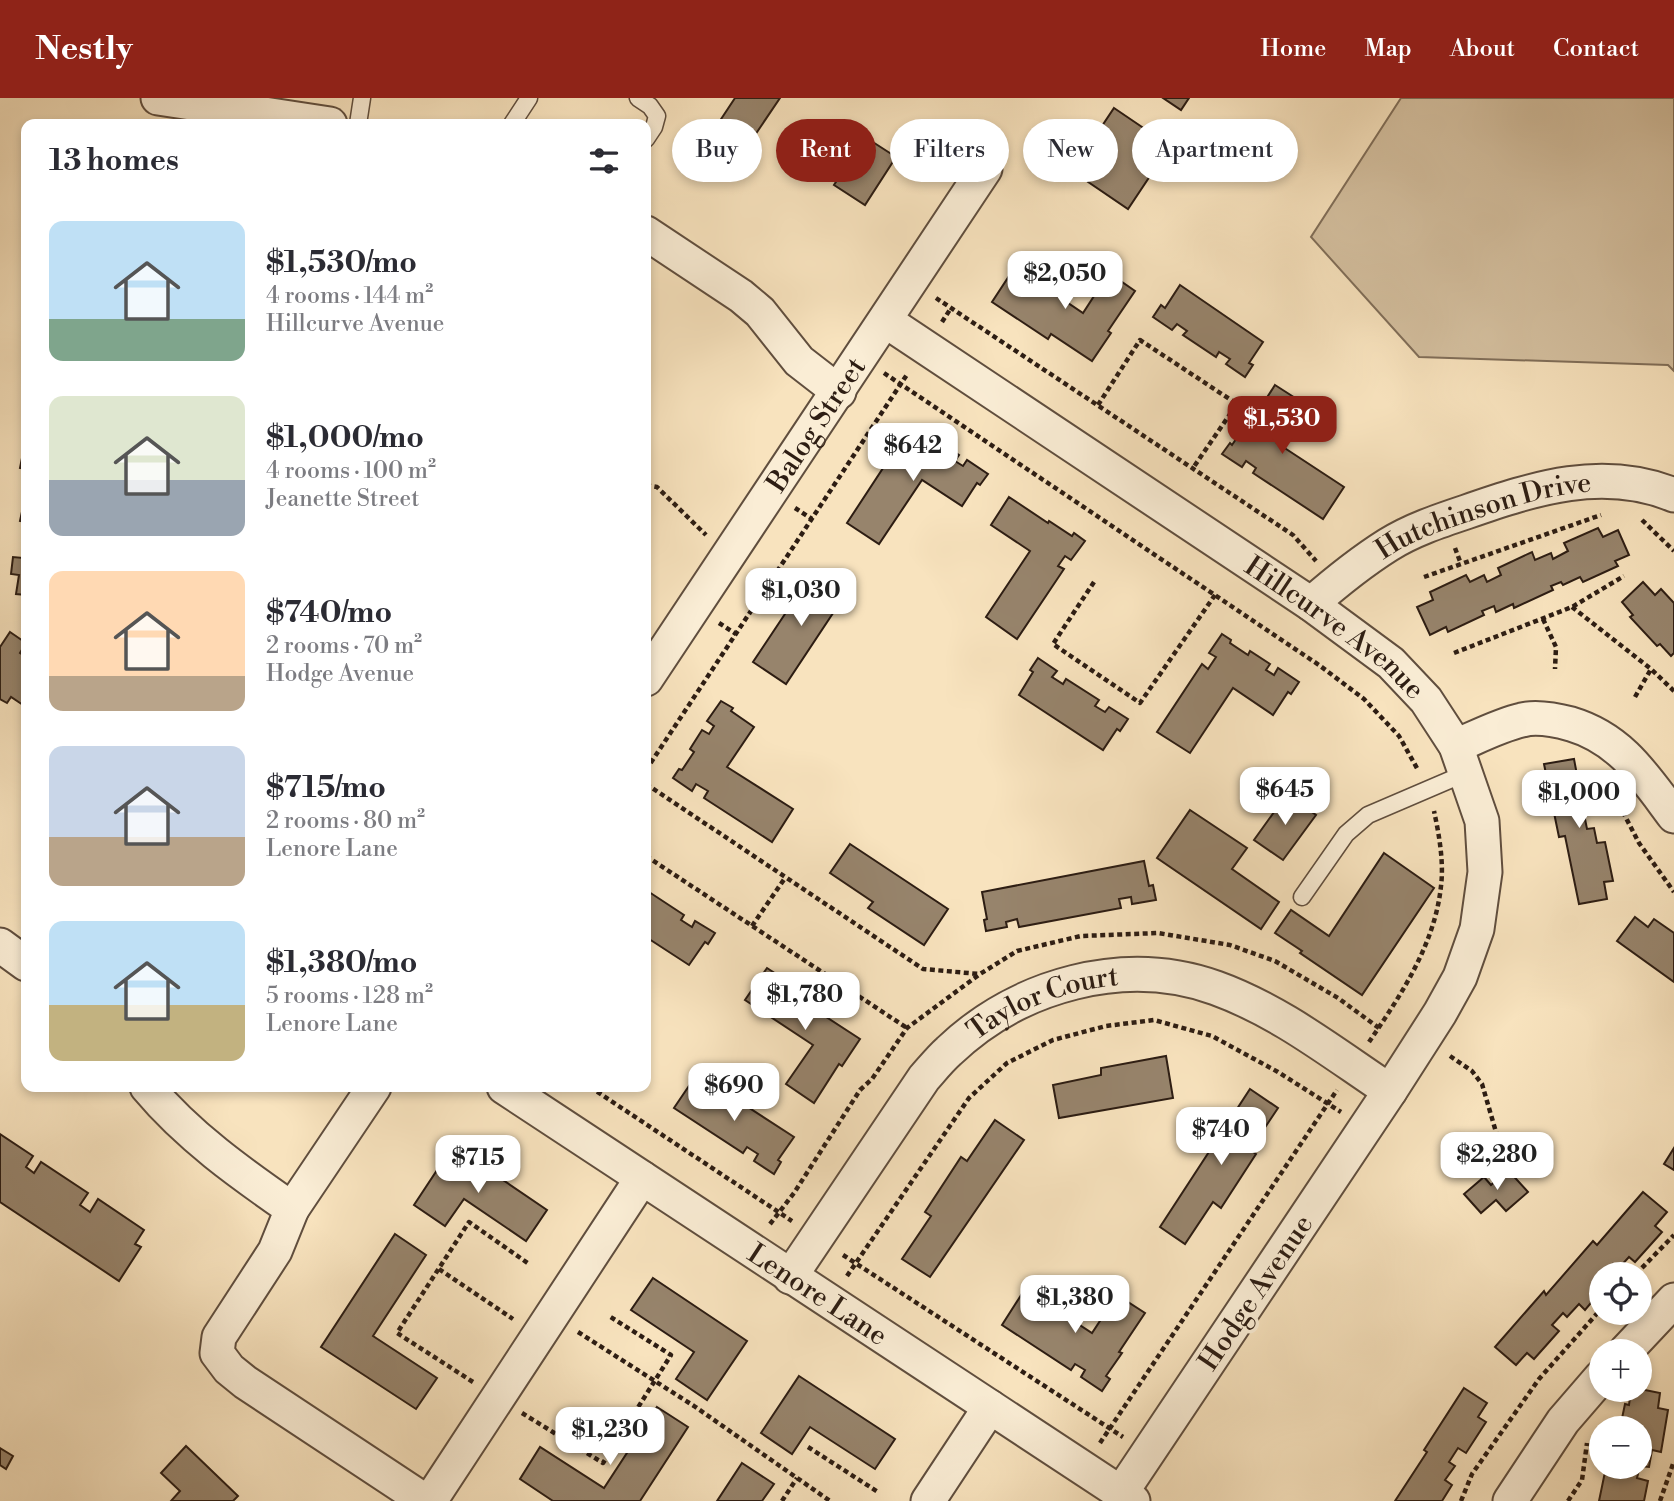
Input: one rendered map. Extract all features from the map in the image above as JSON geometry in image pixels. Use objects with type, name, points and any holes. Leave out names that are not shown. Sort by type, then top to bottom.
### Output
[{"type":"street","points":[[159,98],[281,107],[316,119]]},
{"type":"street","name":"Balog Street","points":[[651,672],[976,182]]},
{"type":"street","points":[[651,236],[741,296],[760,312],[799,361],[839,391]]},
{"type":"street","name":"Hillcurve Avenue","points":[[886,321],[1323,593],[1351,631],[1391,663],[1426,700],[1461,759],[1482,821],[1485,872],[1477,929],[1460,977],[1390,1091]]},
{"type":"street","name":"Hutchinson Drive","points":[[1323,593],[1388,545],[1418,529],[1548,486],[1606,480],[1635,483],[1674,495]]},
{"type":"street","points":[[1461,759],[1524,720],[1555,719],[1587,729],[1614,744],[1641,771],[1674,816]]},
{"type":"street","points":[[0,945],[21,960]]},
{"type":"street","name":"Taylor Court","points":[[790,1277],[924,1078],[949,1050],[985,1023],[1023,1000],[1072,982],[1115,974],[1161,975],[1215,988],[1292,1024],[1390,1091]]},
{"type":"street","name":"Hodge Avenue","points":[[1127,1497],[1147,1453],[1390,1091]]},
{"type":"street","points":[[152,1092],[206,1146],[292,1209]]},
{"type":"street","points":[[371,1092],[292,1209],[275,1251],[219,1337],[218,1353],[229,1369],[245,1382],[425,1501]]},
{"type":"street","name":"Lenore Lane","points":[[512,1092],[1127,1497]]},
{"type":"street","points":[[430,1501],[642,1178]]},
{"type":"street","points":[[1637,1339],[1674,1300]]},
{"type":"street","points":[[1510,1501],[1563,1421],[1589,1391]]},
{"type":"street","points":[[929,1501],[990,1407]]},
{"type":"lane","points":[[359,119],[362,98]]},
{"type":"lane","points":[[515,119],[529,98]]},
{"type":"lane","points":[[639,98],[650,106],[657,117],[651,132]]},
{"type":"lane","points":[[1301,897],[1346,834],[1368,815],[1429,788],[1461,759]]},
{"type":"path","points":[[911,282],[1293,535],[1323,593]]},
{"type":"path","points":[[651,762],[951,308]]},
{"type":"path","points":[[1098,405],[1140,340],[1237,404],[1193,468]]},
{"type":"path","points":[[861,357],[1319,665],[1364,699],[1399,736],[1429,788],[1439,836],[1442,885],[1426,948],[1379,1028],[1083,1468]]},
{"type":"path","points":[[651,486],[657,487],[728,556]]},
{"type":"path","points":[[1424,577],[1604,514]]},
{"type":"path","points":[[1630,514],[1643,520],[1674,551]]},
{"type":"path","points":[[1454,653],[1572,607],[1624,576]]},
{"type":"path","points":[[1094,582],[1053,644],[1140,703],[1215,595]]},
{"type":"path","points":[[1572,607],[1651,669],[1674,691]]},
{"type":"path","points":[[1543,619],[1556,647],[1555,669]]},
{"type":"path","points":[[1635,697],[1651,669]]},
{"type":"path","points":[[651,787],[923,969],[980,974]]},
{"type":"path","points":[[1609,787],[1639,843],[1674,892]]},
{"type":"path","points":[[651,859],[907,1028]]},
{"type":"path","points":[[752,926],[785,877]]},
{"type":"path","points":[[829,1301],[969,1098],[1007,1063],[1053,1040],[1105,1026],[1154,1020],[1212,1036],[1278,1072],[1366,1127]]},
{"type":"path","points":[[1423,1039],[1472,1071],[1482,1084],[1503,1156]]},
{"type":"path","points":[[598,1092],[1147,1453]]},
{"type":"path","points":[[1648,1262],[1674,1235]]},
{"type":"path","points":[[439,1269],[695,1406],[830,1501]]},
{"type":"path","points":[[1461,1501],[1472,1474],[1539,1379],[1589,1323]]},
{"type":"path","points":[[1568,1501],[1582,1480],[1588,1438]]},
{"type":"path","points":[[808,1447],[878,1492]]},
{"type":"path","points":[[1660,1501],[1674,1461]]},
{"type":"path","points":[[782,1501],[797,1478]]},
{"type":"shaded area","points":[[1401,98],[1674,98],[1674,371],[1668,365],[1419,357],[1311,237]]},
{"type":"building","points":[[735,98],[780,98],[762,125],[762,119],[721,119]]},
{"type":"building","points":[[1163,98],[1189,98],[1181,110]]},
{"type":"building","points":[[1114,108],[1132,120],[1132,182],[1146,182],[1128,209],[1088,182],[1118,182],[1118,119],[1107,119]]},
{"type":"building","points":[[876,144],[890,153],[890,166],[865,205],[834,185],[836,182],[876,182]]},
{"type":"building","points":[[1015,267],[1083,313],[1109,273],[1135,291],[1092,361],[1051,334],[1048,339],[992,302]]},
{"type":"building","points":[[1180,285],[1263,342],[1249,363],[1253,365],[1245,377],[1226,364],[1230,359],[1219,352],[1216,357],[1183,335],[1187,331],[1177,324],[1172,330],[1153,317],[1161,305],[1165,308]]},
{"type":"building","points":[[1275,385],[1303,403],[1277,443],[1344,487],[1323,519],[1253,473],[1256,468],[1246,461],[1242,467],[1222,454],[1230,443],[1232,445],[1247,423],[1250,424]]},
{"type":"building","points":[[911,425],[937,446],[940,442],[959,455],[955,461],[963,466],[967,460],[988,474],[980,485],[977,483],[962,506],[922,480],[879,544],[847,523],[891,456],[897,460],[905,449],[898,444]]},
{"type":"building","points":[[1009,497],[1048,523],[1049,521],[1072,536],[1074,533],[1085,541],[1071,560],[1065,556],[1058,566],[1064,569],[1017,639],[986,617],[1030,551],[991,525]]},
{"type":"building","points":[[1598,528],[1603,537],[1618,530],[1629,555],[1615,561],[1618,566],[1583,582],[1580,577],[1563,585],[1561,582],[1551,586],[1553,590],[1514,608],[1513,604],[1496,612],[1494,606],[1482,611],[1484,615],[1448,632],[1446,627],[1430,635],[1417,607],[1433,600],[1430,592],[1466,575],[1470,582],[1484,575],[1487,582],[1501,575],[1498,568],[1532,552],[1535,560],[1551,553],[1553,559],[1568,551],[1564,543]]},
{"type":"building","points":[[13,557],[21,558],[21,594],[16,594],[19,575],[11,574]]},
{"type":"building","points":[[822,570],[849,589],[786,684],[753,662],[789,608],[794,612]]},
{"type":"building","points":[[1643,582],[1655,595],[1661,589],[1674,603],[1674,653],[1671,656],[1660,644],[1657,646],[1630,617],[1633,615],[1622,602]]},
{"type":"building","points":[[10,632],[21,640],[21,704],[11,697],[7,703],[0,699],[0,647]]},
{"type":"building","points":[[1222,634],[1248,655],[1250,651],[1270,664],[1266,670],[1274,675],[1278,668],[1299,682],[1291,694],[1288,692],[1273,715],[1233,688],[1190,753],[1157,732],[1202,664],[1208,669],[1216,657],[1209,653]]},
{"type":"building","points":[[1038,658],[1057,671],[1052,677],[1063,684],[1066,679],[1099,700],[1095,706],[1105,712],[1109,707],[1128,719],[1120,731],[1117,729],[1103,750],[1019,695]]},
{"type":"building","points":[[721,701],[754,727],[727,767],[793,809],[772,842],[704,798],[708,791],[696,784],[692,791],[673,778],[694,752],[690,749],[702,730],[709,734],[714,726],[707,721]]},
{"type":"building","points":[[1574,759],[1577,775],[1586,773],[1593,812],[1584,814],[1587,829],[1594,828],[1597,843],[1605,842],[1613,881],[1604,882],[1607,899],[1579,904],[1565,836],[1559,837],[1544,764]]},
{"type":"building","points":[[1287,794],[1316,815],[1283,860],[1254,840]]},
{"type":"building","points":[[1190,810],[1247,848],[1232,869],[1279,902],[1261,929],[1157,858]]},
{"type":"building","points":[[850,844],[948,909],[924,945],[868,908],[873,902],[830,873]]},
{"type":"building","points":[[1384,853],[1434,888],[1362,995],[1275,933],[1291,910],[1329,936]]},
{"type":"building","points":[[1144,861],[1149,886],[1153,885],[1156,900],[1132,904],[1131,897],[1119,899],[1121,908],[1019,927],[1017,919],[1006,922],[1007,927],[986,931],[984,920],[987,919],[982,892]]},
{"type":"building","points":[[651,893],[684,915],[681,920],[692,927],[695,921],[715,933],[689,965],[651,940]]},
{"type":"building","points":[[1635,917],[1648,927],[1654,919],[1674,933],[1674,982],[1617,941]]},
{"type":"building","points":[[767,968],[822,1004],[817,1011],[860,1039],[842,1066],[839,1064],[814,1103],[786,1084],[813,1045],[745,1000]]},
{"type":"building","points":[[1166,1056],[1173,1098],[1059,1118],[1053,1085],[1101,1075],[1101,1068]]},
{"type":"building","points":[[697,1074],[794,1137],[778,1160],[781,1162],[774,1174],[754,1161],[758,1154],[747,1147],[743,1153],[674,1108]]},
{"type":"building","points":[[1250,1089],[1278,1108],[1250,1150],[1256,1154],[1221,1208],[1213,1202],[1185,1244],[1160,1227]]},
{"type":"building","points":[[995,1120],[1024,1140],[930,1277],[902,1259],[931,1216],[925,1212],[961,1157],[967,1161]]},
{"type":"building","points":[[0,1134],[33,1156],[26,1167],[34,1173],[41,1162],[88,1193],[80,1205],[90,1212],[98,1199],[144,1230],[135,1244],[141,1247],[119,1281],[0,1202]]},
{"type":"building","points":[[453,1146],[547,1210],[526,1241],[464,1199],[445,1226],[414,1205]]},
{"type":"building","points":[[1674,1148],[1674,1170],[1664,1164]]},
{"type":"building","points":[[1508,1170],[1528,1192],[1506,1211],[1496,1200],[1481,1213],[1464,1194],[1484,1177],[1491,1185]]},
{"type":"building","points":[[1643,1192],[1667,1212],[1655,1226],[1662,1232],[1635,1262],[1629,1257],[1624,1262],[1589,1262],[1589,1305],[1585,1310],[1579,1304],[1567,1317],[1563,1313],[1552,1325],[1559,1331],[1534,1359],[1527,1353],[1516,1365],[1495,1347],[1544,1291],[1546,1295],[1593,1241],[1597,1245]]},
{"type":"building","points":[[395,1234],[426,1255],[373,1336],[437,1378],[416,1409],[321,1347]]},
{"type":"building","points":[[653,1278],[747,1341],[707,1400],[676,1379],[694,1352],[631,1310]]},
{"type":"building","points":[[1025,1289],[1092,1333],[1117,1295],[1145,1313],[1119,1352],[1122,1353],[1106,1376],[1110,1379],[1102,1391],[1081,1377],[1085,1370],[1075,1364],[1071,1370],[1002,1325]]},
{"type":"building","points":[[799,1376],[895,1439],[875,1469],[810,1427],[792,1454],[761,1433]]},
{"type":"building","points":[[1464,1388],[1487,1403],[1478,1417],[1486,1422],[1466,1453],[1458,1448],[1449,1462],[1455,1466],[1445,1480],[1452,1485],[1442,1501],[1395,1501],[1427,1452],[1424,1450]]},
{"type":"building","points":[[1652,1391],[1660,1393],[1658,1408],[1668,1410],[1661,1452],[1652,1450],[1652,1416],[1622,1416],[1625,1404],[1629,1405],[1629,1402],[1652,1402]]},
{"type":"building","points":[[657,1407],[688,1427],[640,1501],[553,1501],[520,1479],[540,1447],[604,1488]]},
{"type":"building","points":[[186,1446],[238,1496],[233,1501],[171,1501],[180,1491],[161,1473]]},
{"type":"building","points":[[0,1448],[13,1456],[6,1469],[0,1465]]},
{"type":"building","points":[[742,1463],[774,1484],[762,1501],[717,1501]]},
{"type":"building","points":[[1604,1479],[1648,1481],[1644,1501],[1599,1501]]}]
